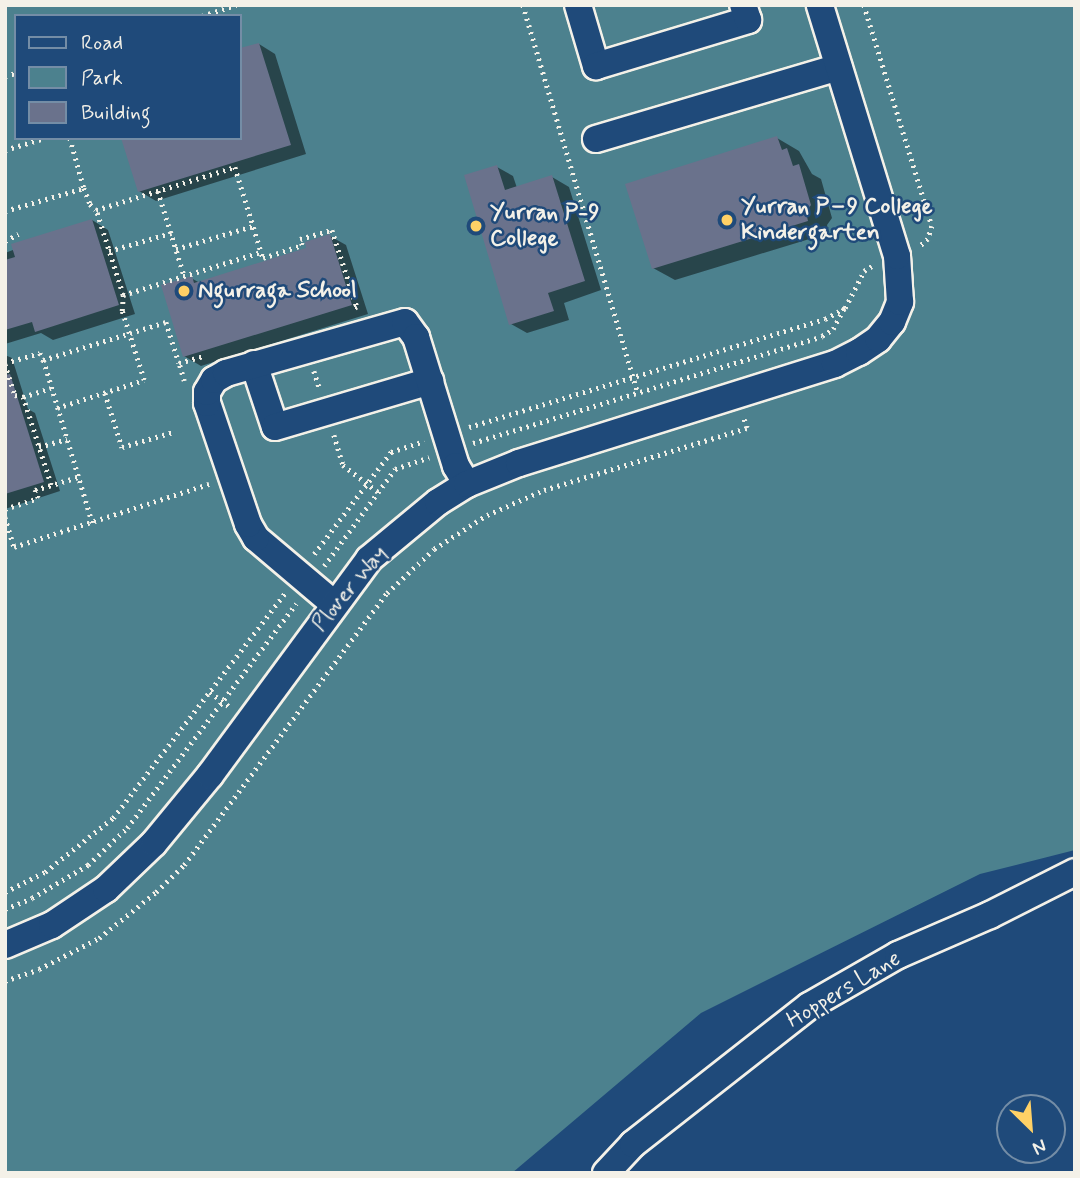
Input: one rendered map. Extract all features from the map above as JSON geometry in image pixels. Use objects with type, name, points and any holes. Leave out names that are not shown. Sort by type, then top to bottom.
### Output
[{"type":"street","points":[[578,5],[596,66],[748,20],[743,5]]},
{"type":"street","name":"Plover Way","points":[[5,944],[52,925],[106,889],[154,844],[210,775],[369,559],[411,523],[467,484],[519,463],[835,364],[878,339],[892,322],[900,302],[897,256],[820,5]]},
{"type":"street","points":[[596,139],[839,67]]},
{"type":"street","points":[[334,604],[256,538],[248,524],[207,403],[206,392],[214,380],[254,364],[405,322],[416,337],[450,450],[467,484]]},
{"type":"street","points":[[254,364],[275,427],[429,380]]},
{"type":"street","name":"Hoppers Lane","points":[[606,1173],[633,1144],[809,1006],[898,955],[990,915],[1075,872]]},
{"type":"path","points":[[208,14],[236,5]]},
{"type":"path","points":[[523,5],[648,423]]},
{"type":"path","points":[[5,150],[38,140]]},
{"type":"path","points":[[57,408],[144,380],[122,311],[123,295],[96,210],[90,205],[84,188],[71,140]]},
{"type":"path","points":[[96,210],[235,167],[263,258],[302,245],[300,239],[332,229],[357,307],[346,311]]},
{"type":"path","points":[[5,212],[84,188]]},
{"type":"path","points":[[158,191],[184,275]]},
{"type":"path","points":[[176,250],[253,226]]},
{"type":"path","points":[[109,251],[171,233]]},
{"type":"path","points":[[6,238],[18,234]]},
{"type":"path","points":[[123,295],[261,252]]},
{"type":"path","points":[[5,909],[32,898],[88,865],[127,828],[395,469],[822,336],[833,329],[845,308]]},
{"type":"path","points":[[43,360],[166,322],[178,363]]},
{"type":"path","points":[[51,388],[23,397],[16,395],[5,364],[40,353],[43,360],[92,523]]},
{"type":"path","points":[[105,393],[122,447],[173,432]]},
{"type":"path","points":[[23,397],[51,485]]},
{"type":"path","points":[[5,981],[49,964],[99,938],[131,914],[184,865],[387,593],[434,549],[487,515],[544,490],[747,428]]},
{"type":"path","points":[[39,447],[67,439]]},
{"type":"path","points":[[343,466],[378,492]]},
{"type":"path","points":[[5,509],[38,498],[35,490],[78,477]]},
{"type":"path","points":[[5,517],[14,547],[220,479]]},
{"type":"green space","points":[[5,5],[1075,5],[1075,850],[980,874],[701,1013],[512,1173],[5,1173]]},
{"type":"building","points":[[259,43],[291,145],[138,192],[122,140],[242,140],[242,47]]},
{"type":"building","points":[[777,136],[782,150],[787,148],[793,166],[799,164],[811,205],[806,212],[808,221],[652,269],[625,184]]},
{"type":"building","points":[[497,165],[505,190],[552,175],[585,281],[548,293],[554,311],[509,325],[464,175]]},
{"type":"building","points":[[92,219],[119,305],[35,332],[32,322],[5,330],[5,260],[15,257],[11,244]]},
{"type":"building","points":[[330,234],[352,305],[183,357],[161,285],[192,276],[194,283],[306,248],[305,242]]},
{"type":"building","points":[[10,374],[44,482],[5,494],[5,375]]},
{"type":"place","name":"Yurran P–9 College Kindergarten","points":[[727,220]]},
{"type":"place","name":"Yurran P-9 College","points":[[476,226]]},
{"type":"place","name":"Ngurraga School","points":[[184,291]]}]
